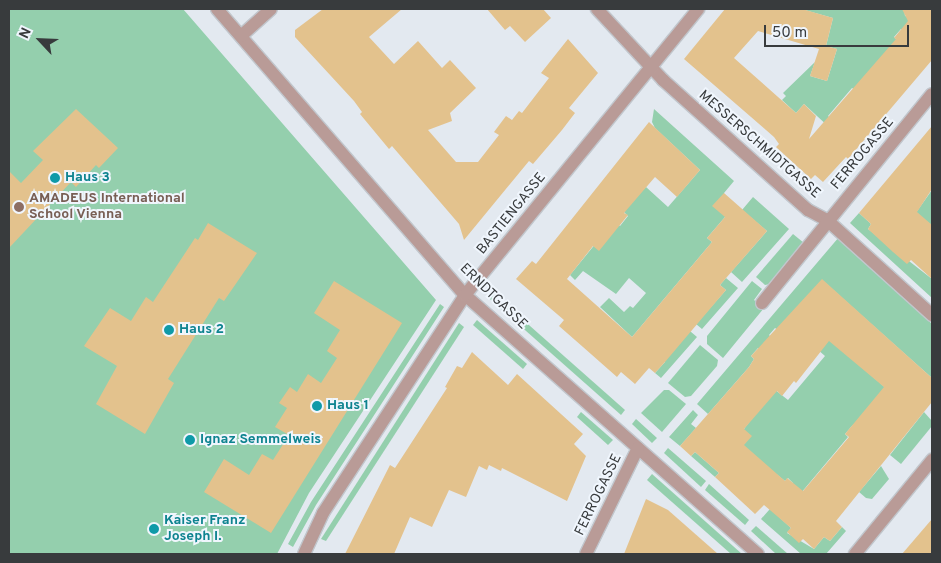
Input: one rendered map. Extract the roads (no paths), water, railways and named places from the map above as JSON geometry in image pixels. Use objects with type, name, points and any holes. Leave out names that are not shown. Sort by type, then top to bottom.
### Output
[{"type":"street","name":"ERNDTGASSE","points":[[217,9],[465,295],[758,554]]},
{"type":"street","points":[[242,36],[271,9]]},
{"type":"street","name":"MESSERSCHMIDTGASSE","points":[[596,9],[651,69],[808,210],[827,220],[932,315]]},
{"type":"street","name":"BASTIENGASSE","points":[[304,554],[324,513],[465,295],[698,9]]},
{"type":"street","name":"FERROGASSE","points":[[762,303],[812,244],[827,220],[932,94]]},
{"type":"street","name":"FERROGASSE","points":[[586,554],[638,448]]},
{"type":"street","points":[[855,554],[932,460]]},
{"type":"place","name":"Haus 3","points":[[55,178]]},
{"type":"place","name":"AMADEUS International School Vienna","points":[[19,207]]},
{"type":"place","name":"Haus 2","points":[[169,330]]},
{"type":"place","name":"Haus 1","points":[[317,406]]},
{"type":"place","name":"Ignaz Semmelweis","points":[[190,440]]},
{"type":"place","name":"Kaiser Franz Joseph I.","points":[[154,529]]}]
